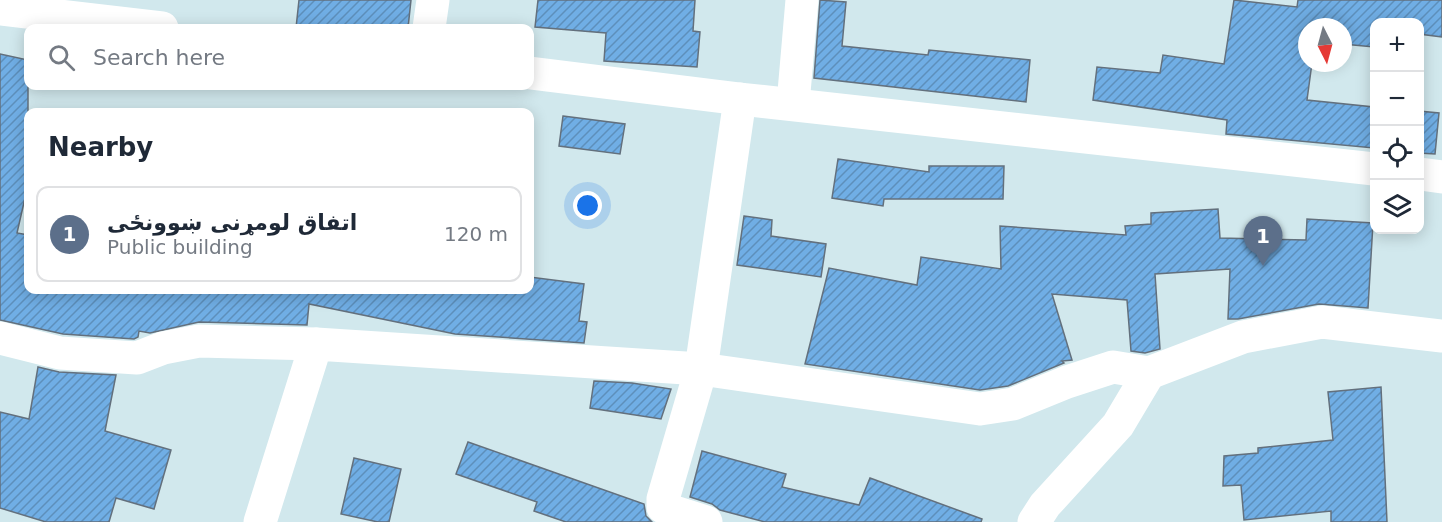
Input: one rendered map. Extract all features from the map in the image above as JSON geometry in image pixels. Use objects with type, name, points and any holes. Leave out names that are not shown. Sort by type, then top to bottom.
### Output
[{"type":"street","points":[[430,24],[433,0]]},
{"type":"street","points":[[793,104],[802,0]]},
{"type":"street","points":[[0,9],[128,24]]},
{"type":"street","points":[[534,74],[1370,169]]},
{"type":"street","points":[[706,522],[668,510],[663,507],[663,499],[701,369],[740,99]]},
{"type":"street","points":[[1424,175],[1442,177]]},
{"type":"street","points":[[0,338],[60,353],[137,358],[163,348],[199,341],[316,344],[701,369],[980,410],[1013,404],[1067,382],[1113,367],[1149,373],[1243,337],[1322,322],[1442,336]]},
{"type":"street","points":[[260,522],[316,344]]},
{"type":"street","points":[[1034,522],[1045,506],[1118,425],[1149,373]]},
{"type":"building","points":[[299,0],[411,0],[408,24],[296,24]]},
{"type":"building","points":[[538,0],[695,0],[693,31],[700,32],[697,67],[604,61],[606,33],[535,27]]},
{"type":"building","points":[[820,0],[846,2],[842,46],[928,55],[929,50],[1030,60],[1026,102],[814,78]]},
{"type":"building","points":[[1234,0],[1297,7],[1298,0],[1442,0],[1442,37],[1424,35],[1424,18],[1370,18],[1370,47],[1352,45],[1352,18],[1298,18],[1298,72],[1311,72],[1307,100],[1370,107],[1370,148],[1226,134],[1227,120],[1093,100],[1097,67],[1160,73],[1163,55],[1224,64]]},
{"type":"building","points":[[0,54],[24,59],[24,90],[28,90],[28,108],[24,108],[24,202],[17,233],[24,234],[24,294],[534,294],[534,278],[584,284],[579,321],[587,322],[584,343],[455,334],[309,304],[307,325],[199,322],[150,333],[139,331],[138,337],[134,339],[63,334],[0,320]]},
{"type":"building","points":[[1424,112],[1439,113],[1435,154],[1424,153]]},
{"type":"building","points":[[563,116],[625,124],[620,154],[559,146]]},
{"type":"building","points":[[838,159],[929,172],[929,166],[1004,166],[1003,199],[884,199],[883,206],[832,198]]},
{"type":"building","points":[[1218,209],[1220,238],[1306,240],[1307,219],[1370,223],[1370,234],[1372,234],[1368,308],[1319,304],[1228,319],[1230,269],[1155,274],[1160,349],[1145,353],[1131,351],[1127,300],[1052,294],[1072,360],[1062,361],[1064,363],[1008,386],[980,390],[805,364],[829,268],[917,285],[921,257],[1001,269],[1000,226],[1126,235],[1125,226],[1151,224],[1151,213]]},
{"type":"building","points":[[744,216],[772,220],[771,236],[826,244],[821,277],[737,265]]},
{"type":"building","points":[[38,367],[59,372],[116,375],[105,431],[171,450],[154,509],[116,498],[109,522],[46,522],[0,508],[0,412],[29,419]]},
{"type":"building","points":[[594,381],[632,383],[671,389],[661,419],[590,408]]},
{"type":"building","points":[[1381,387],[1387,522],[1331,522],[1331,511],[1244,520],[1241,485],[1223,486],[1224,456],[1258,453],[1258,448],[1333,440],[1328,392]]},
{"type":"building","points":[[468,442],[644,504],[646,516],[652,522],[566,522],[534,511],[537,502],[456,474]]},
{"type":"building","points":[[702,451],[786,474],[782,487],[859,505],[870,478],[982,519],[981,522],[765,522],[720,510],[712,504],[690,497]]},
{"type":"building","points":[[354,458],[401,469],[389,522],[378,522],[341,514]]},
{"type":"place","name":"اتفاق لومړنی ښوونځی","points":[[1263,266]]}]
